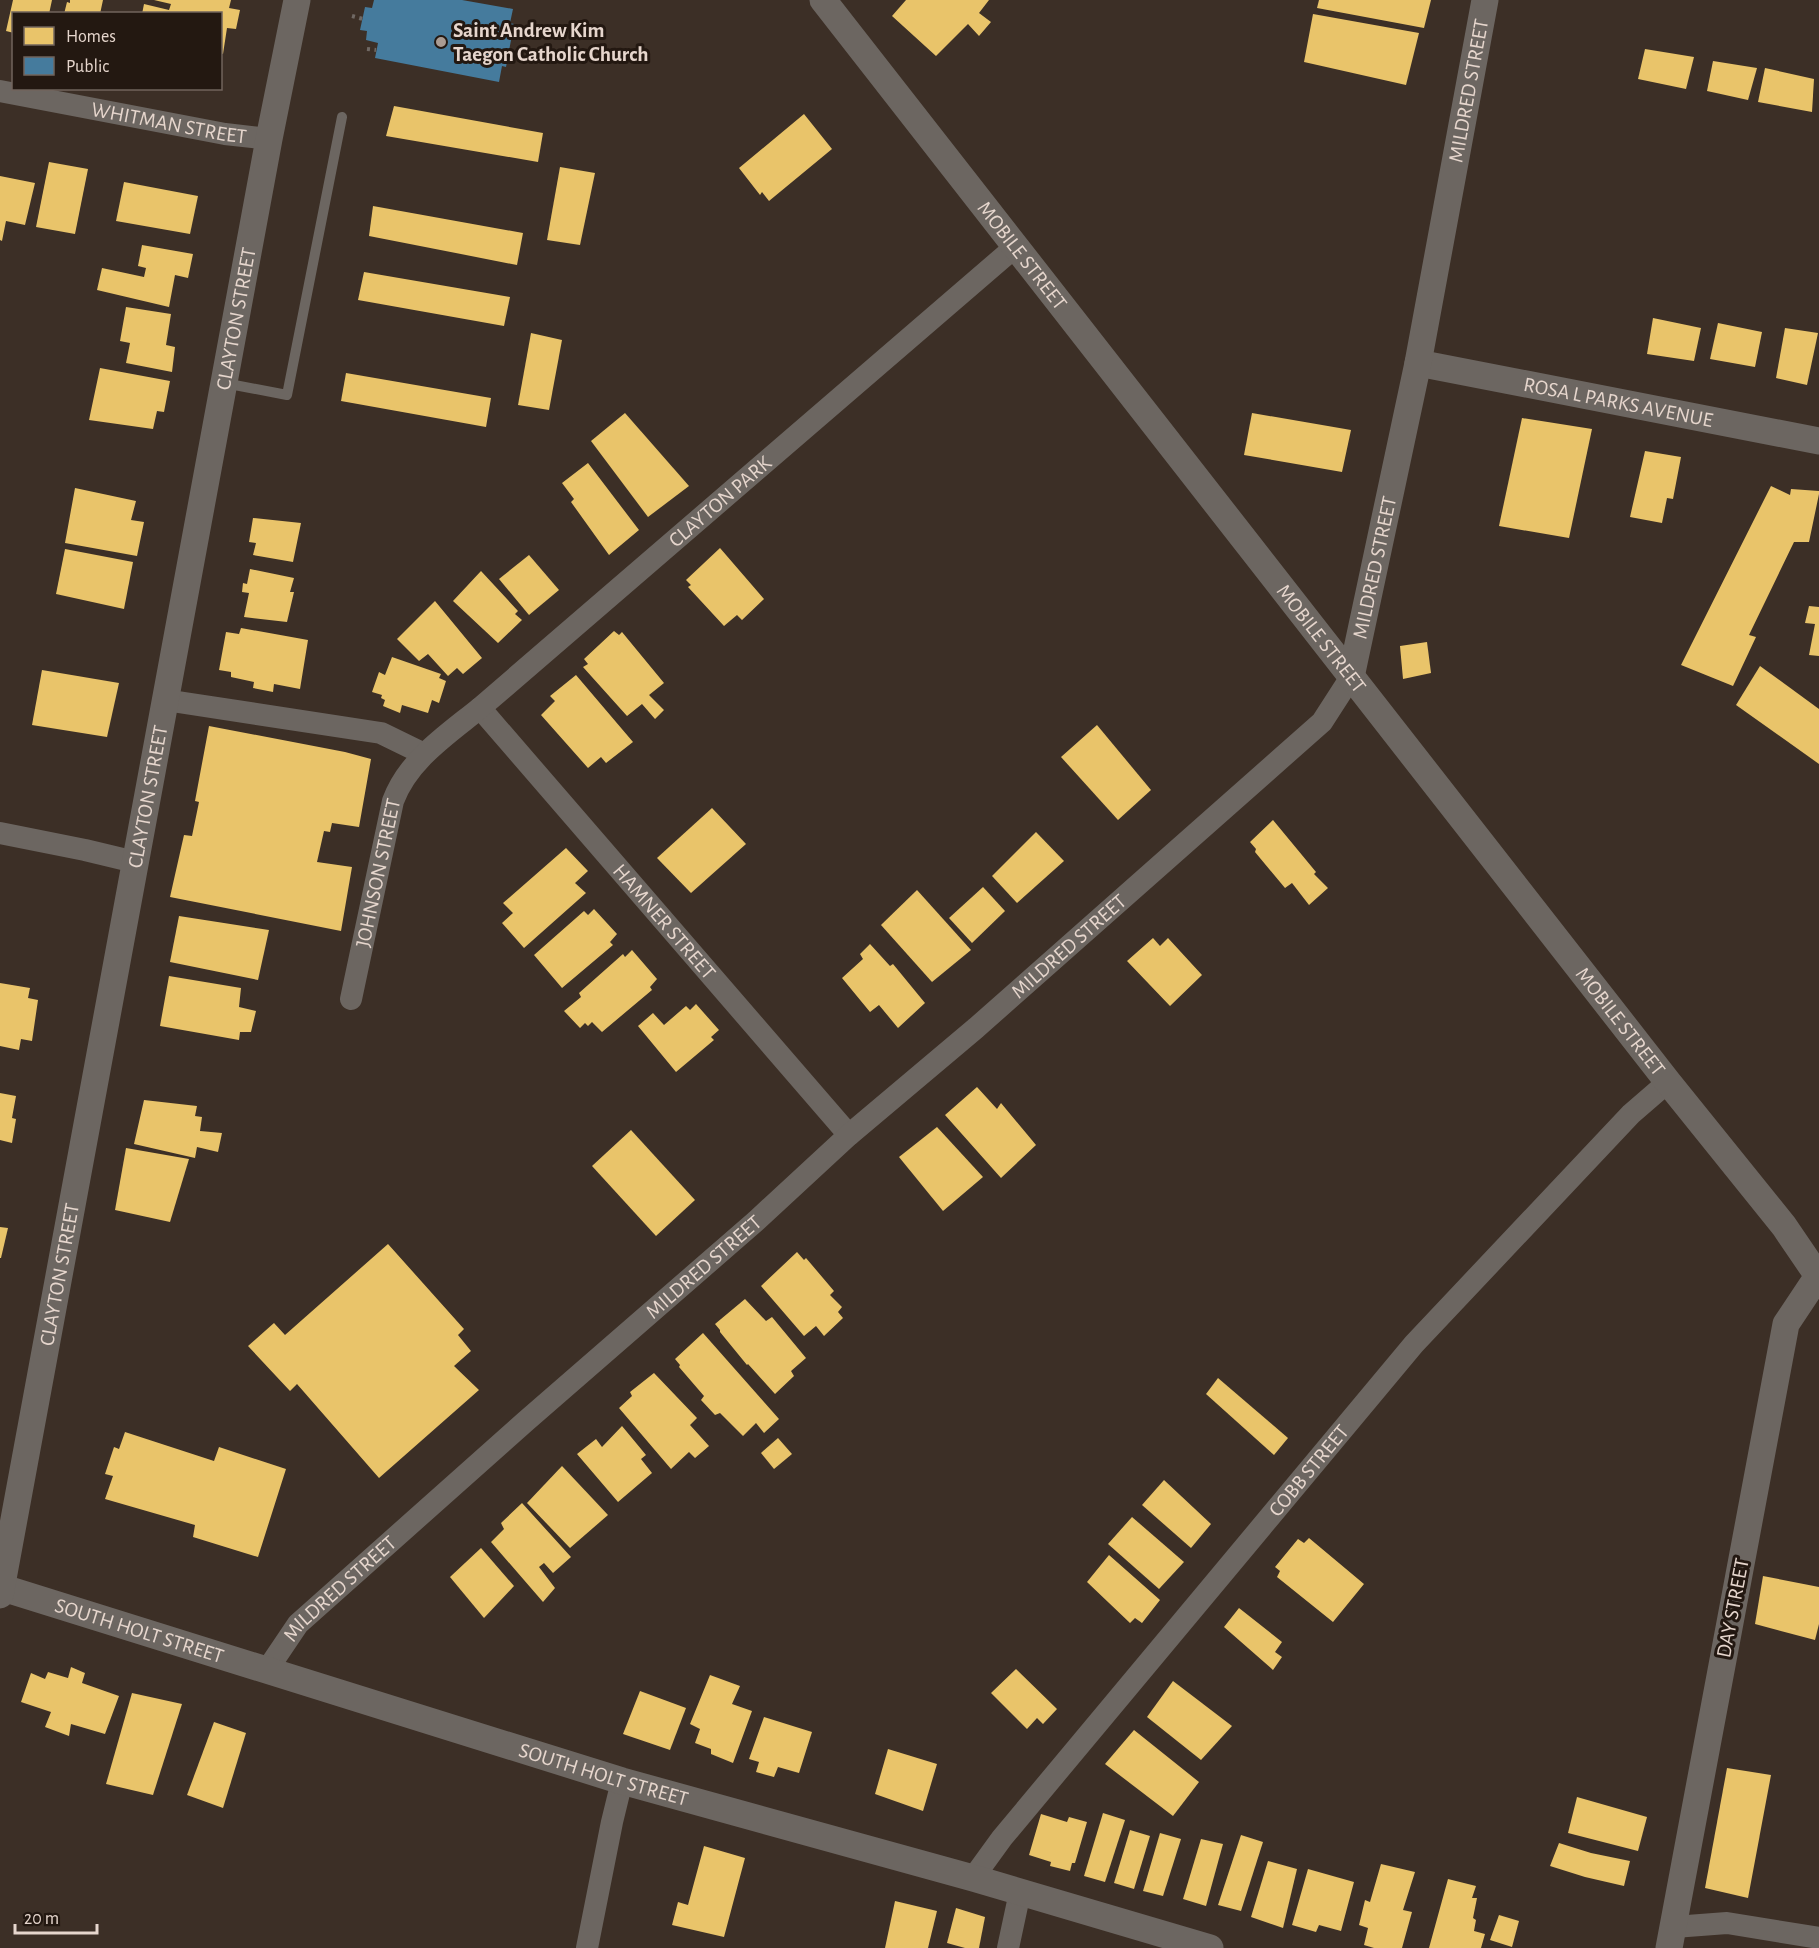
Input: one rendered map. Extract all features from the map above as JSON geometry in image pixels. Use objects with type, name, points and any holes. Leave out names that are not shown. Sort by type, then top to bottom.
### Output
[{"type":"street","name":"CLAYTON STREET","points":[[0,1590],[269,140],[297,0]]},
{"type":"street","name":"MOBILE STREET","points":[[823,0],[1668,1082],[1784,1226],[1818,1276]]},
{"type":"street","name":"MILDRED STREET","points":[[267,1670],[298,1624],[756,1221],[849,1136],[976,1028],[1322,722],[1351,677],[1418,363],[1485,0]]},
{"type":"street","name":"WHITMAN STREET","points":[[0,91],[225,134],[269,140]]},
{"type":"street","name":"CLAYTON PARK","points":[[424,754],[1015,247]]},
{"type":"street","name":"ROSA L PARKS AVENUE","points":[[1418,363],[1819,441]]},
{"type":"street","points":[[165,700],[381,733],[424,754]]},
{"type":"street","name":"HAMNER STREET","points":[[480,708],[849,1136]]},
{"type":"street","name":"JOHNSON STREET","points":[[351,999],[393,801],[396,792],[424,754]]},
{"type":"street","points":[[0,833],[135,862]]},
{"type":"street","name":"COBB STREET","points":[[973,1878],[1002,1838],[1414,1344],[1631,1114],[1668,1082]]},
{"type":"street","name":"DAY STREET","points":[[1671,1937],[1786,1324],[1818,1276]]},
{"type":"street","name":"SOUTH HOLT STREET","points":[[0,1590],[622,1780],[973,1878],[1210,1948]]},
{"type":"street","points":[[587,1948],[622,1780]]},
{"type":"street","points":[[1008,1948],[1020,1892]]},
{"type":"street","points":[[1671,1937],[1727,1923],[1819,1938]]},
{"type":"lane","points":[[224,382],[287,395],[342,117]]},
{"type":"path","points":[[352,16],[363,19]]},
{"type":"path","points":[[367,49],[376,50]]},
{"type":"building: Homes","points":[[13,0],[52,0],[49,12],[12,12],[12,32],[6,31]]},
{"type":"building: Homes","points":[[70,0],[103,0],[100,12],[64,12],[67,2],[70,3]]},
{"type":"building: Homes","points":[[154,0],[231,0],[229,8],[240,10],[236,29],[227,28],[223,54],[222,12],[142,12],[144,4],[169,10],[171,4]]},
{"type":"building: Homes","points":[[906,0],[989,0],[979,13],[991,22],[979,36],[968,24],[936,56],[892,16]]},
{"type":"building: Homes","points":[[1319,0],[1431,0],[1424,28],[1317,8]]},
{"type":"building: Homes","points":[[1313,14],[1419,33],[1406,85],[1304,62]]},
{"type":"building: Homes","points":[[1645,49],[1694,57],[1686,89],[1638,79]]},
{"type":"building: Homes","points":[[1713,61],[1757,68],[1748,100],[1707,91]]},
{"type":"building: Homes","points":[[1765,68],[1814,79],[1812,112],[1758,102]]},
{"type":"building: Homes","points":[[394,106],[543,133],[538,162],[386,136]]},
{"type":"building: Homes","points":[[804,114],[832,149],[769,201],[762,192],[760,195],[739,168]]},
{"type":"building: Homes","points":[[49,162],[88,169],[75,234],[36,227]]},
{"type":"building: Homes","points":[[560,167],[595,173],[580,245],[547,240]]},
{"type":"building: Homes","points":[[0,176],[35,183],[25,225],[6,221],[2,241],[0,240]]},
{"type":"building: Homes","points":[[124,182],[198,196],[190,234],[116,221]]},
{"type":"building: Homes","points":[[373,206],[523,233],[517,265],[369,236]]},
{"type":"building: Homes","points":[[142,245],[193,254],[188,278],[175,275],[169,307],[97,290],[102,268],[144,277],[146,268],[138,266]]},
{"type":"building: Homes","points":[[364,272],[510,297],[504,326],[358,300]]},
{"type":"building: Homes","points":[[126,307],[171,314],[166,345],[175,347],[172,372],[126,363],[130,343],[120,341]]},
{"type":"building: Homes","points":[[1653,318],[1701,328],[1694,361],[1647,354]]},
{"type":"building: Homes","points":[[1718,323],[1762,332],[1755,367],[1710,359]]},
{"type":"building: Homes","points":[[1785,328],[1818,333],[1807,385],[1776,378]]},
{"type":"building: Homes","points":[[531,333],[562,340],[549,410],[518,405]]},
{"type":"building: Homes","points":[[100,368],[170,381],[164,412],[157,411],[153,429],[89,420]]},
{"type":"building: Homes","points":[[346,373],[491,398],[486,427],[341,401]]},
{"type":"building: Homes","points":[[625,413],[689,486],[648,517],[591,441]]},
{"type":"building: Homes","points":[[1252,413],[1351,430],[1342,472],[1244,455]]},
{"type":"building: Homes","points":[[1522,418],[1592,429],[1569,538],[1499,526]]},
{"type":"building: Homes","points":[[1645,451],[1681,457],[1673,499],[1667,498],[1662,523],[1630,517]]},
{"type":"building: Homes","points":[[588,463],[639,530],[609,555],[571,502],[574,499],[562,483]]},
{"type":"building: Homes","points":[[1771,486],[1790,495],[1791,489],[1819,491],[1819,494],[1809,542],[1794,542],[1749,635],[1756,637],[1733,686],[1681,665]]},
{"type":"building: Homes","points":[[75,488],[136,501],[131,520],[144,522],[137,556],[65,543]]},
{"type":"building: Homes","points":[[253,518],[301,523],[293,562],[253,555],[256,543],[249,542]]},
{"type":"building: Homes","points":[[720,548],[764,599],[742,620],[737,615],[724,626],[688,587],[691,585],[686,580]]},
{"type":"building: Homes","points":[[65,549],[133,562],[124,609],[56,594]]},
{"type":"building: Homes","points":[[529,555],[559,590],[529,615],[499,579]]},
{"type":"building: Homes","points":[[250,569],[294,578],[290,592],[294,592],[287,622],[244,617],[249,593],[242,592],[243,583],[247,584]]},
{"type":"building: Homes","points":[[481,571],[518,611],[515,614],[522,620],[498,643],[453,601]]},
{"type":"building: Homes","points":[[435,601],[482,658],[463,674],[457,668],[448,676],[428,654],[419,661],[397,639]]},
{"type":"building: Homes","points":[[1809,606],[1819,607],[1819,656],[1809,655],[1815,624],[1805,623]]},
{"type":"building: Homes","points":[[241,628],[308,640],[300,689],[274,684],[273,692],[253,688],[254,682],[231,677],[231,672],[219,670],[226,632],[239,634]]},
{"type":"building: Homes","points":[[614,631],[619,635],[622,632],[664,683],[649,695],[664,710],[655,719],[642,704],[627,716],[583,667],[588,664],[584,659]]},
{"type":"building: Homes","points":[[1427,642],[1431,673],[1403,679],[1400,646]]},
{"type":"building: Homes","points":[[392,657],[441,674],[439,678],[446,681],[439,703],[432,700],[428,713],[402,705],[400,713],[383,706],[385,700],[381,698],[382,695],[372,692],[379,672],[385,675]]},
{"type":"building: Homes","points":[[1760,666],[1819,709],[1819,764],[1736,705]]},
{"type":"building: Homes","points":[[42,670],[119,683],[107,737],[32,725]]},
{"type":"building: Homes","points":[[576,675],[633,742],[606,763],[601,757],[588,768],[541,715],[555,701],[550,696]]},
{"type":"building: Homes","points":[[1097,725],[1151,790],[1118,820],[1061,757]]},
{"type":"building: Homes","points":[[209,726],[371,759],[359,827],[332,823],[330,832],[324,831],[317,862],[352,867],[341,931],[170,897],[184,835],[192,836],[199,802],[195,801]]},
{"type":"building: Homes","points":[[712,808],[746,844],[691,893],[657,858]]},
{"type":"building: Homes","points":[[1273,820],[1316,872],[1314,874],[1328,888],[1309,905],[1292,883],[1285,888],[1255,852],[1256,849],[1250,842]]},
{"type":"building: Homes","points":[[1036,832],[1064,861],[1017,903],[992,876]]},
{"type":"building: Homes","points":[[566,848],[588,871],[575,883],[586,893],[524,948],[502,923],[513,913],[503,903]]},
{"type":"building: Homes","points":[[983,887],[1005,911],[972,943],[949,918]]},
{"type":"building: Homes","points":[[917,890],[971,950],[932,982],[881,925]]},
{"type":"building: Homes","points":[[594,909],[617,934],[610,942],[613,945],[562,988],[534,955],[584,911],[588,915]]},
{"type":"building: Homes","points":[[179,916],[269,930],[258,980],[170,962]]},
{"type":"building: Homes","points":[[1153,938],[1160,946],[1168,938],[1202,975],[1170,1006],[1127,961]]},
{"type":"building: Homes","points":[[870,944],[890,966],[893,964],[925,1003],[898,1028],[879,1005],[870,1012],[842,978],[863,959],[860,954]]},
{"type":"building: Homes","points":[[632,950],[657,979],[650,987],[652,990],[602,1032],[592,1022],[588,1026],[585,1023],[580,1028],[564,1011],[581,997],[579,993],[623,954],[625,957]]},
{"type":"building: Homes","points":[[169,976],[241,988],[239,1007],[256,1011],[251,1032],[240,1032],[239,1040],[160,1026]]},
{"type":"building: Homes","points":[[0,983],[30,988],[28,998],[38,1000],[32,1041],[21,1039],[19,1050],[0,1046]]},
{"type":"building: Homes","points":[[696,1004],[719,1030],[711,1037],[714,1040],[676,1072],[638,1026],[653,1013],[664,1025],[686,1006],[690,1010]]},
{"type":"building: Homes","points":[[977,1087],[997,1109],[1001,1103],[1036,1145],[1001,1178],[945,1115]]},
{"type":"building: Homes","points":[[0,1093],[16,1096],[12,1118],[16,1119],[12,1143],[0,1140]]},
{"type":"building: Homes","points":[[144,1100],[197,1106],[195,1116],[202,1117],[200,1131],[222,1133],[218,1152],[197,1147],[195,1158],[134,1144]]},
{"type":"building: Homes","points":[[937,1127],[983,1177],[943,1211],[899,1157]]},
{"type":"building: Homes","points":[[631,1130],[695,1200],[656,1236],[592,1166]]},
{"type":"building: Homes","points":[[126,1148],[189,1159],[170,1222],[115,1210]]},
{"type":"building: Homes","points":[[0,1227],[8,1228],[1,1258],[0,1258]]},
{"type":"building: Homes","points":[[388,1244],[464,1329],[458,1335],[471,1351],[454,1366],[479,1390],[379,1478],[297,1384],[290,1391],[248,1346],[274,1323],[285,1335]]},
{"type":"building: Homes","points":[[797,1252],[804,1260],[806,1258],[834,1291],[830,1295],[842,1307],[838,1312],[843,1318],[824,1336],[816,1326],[804,1336],[761,1286]]},
{"type":"building: Homes","points":[[745,1299],[766,1321],[772,1317],[806,1358],[791,1371],[794,1376],[775,1394],[747,1365],[715,1324]]},
{"type":"building: Homes","points":[[703,1333],[779,1419],[764,1433],[756,1423],[743,1436],[720,1413],[715,1415],[701,1400],[704,1396],[679,1367],[675,1359]]},
{"type":"building: Homes","points":[[654,1373],[697,1418],[690,1425],[709,1446],[695,1458],[689,1452],[671,1469],[619,1408],[632,1396],[630,1392]]},
{"type":"building: Homes","points":[[1218,1378],[1288,1438],[1274,1455],[1206,1394]]},
{"type":"building: Homes","points":[[622,1426],[646,1455],[641,1459],[652,1473],[618,1502],[577,1454],[596,1439],[602,1447]]},
{"type":"building: Homes","points":[[125,1432],[214,1461],[219,1447],[286,1469],[258,1557],[193,1537],[195,1525],[105,1499],[113,1476],[105,1474],[114,1447],[119,1449]]},
{"type":"building: Homes","points":[[778,1438],[792,1454],[774,1469],[761,1453]]},
{"type":"building: Homes","points":[[562,1466],[608,1515],[570,1548],[527,1503]]},
{"type":"building: Homes","points":[[1164,1480],[1211,1524],[1191,1548],[1142,1505]]},
{"type":"building: Homes","points":[[522,1503],[571,1557],[553,1573],[544,1563],[539,1567],[555,1588],[543,1602],[491,1542],[504,1529],[501,1523]]},
{"type":"building: Homes","points":[[1132,1517],[1184,1562],[1159,1589],[1108,1544]]},
{"type":"building: Homes","points":[[1309,1538],[1364,1584],[1333,1622],[1277,1577],[1280,1571],[1275,1567],[1298,1539],[1304,1543]]},
{"type":"building: Homes","points":[[481,1548],[514,1586],[484,1618],[450,1577]]},
{"type":"building: Homes","points":[[1109,1555],[1160,1600],[1142,1623],[1135,1618],[1130,1623],[1087,1582]]},
{"type":"building: Homes","points":[[1763,1576],[1819,1587],[1819,1624],[1815,1640],[1755,1624]]},
{"type":"building: Homes","points":[[1239,1608],[1282,1642],[1275,1652],[1282,1657],[1273,1670],[1224,1627]]},
{"type":"building: Homes","points":[[71,1667],[85,1673],[82,1683],[119,1696],[105,1734],[71,1724],[69,1736],[45,1727],[51,1712],[21,1702],[31,1673],[45,1679],[48,1672],[68,1678]]},
{"type":"building: Homes","points":[[1016,1669],[1057,1709],[1043,1724],[1037,1718],[1027,1729],[991,1693]]},
{"type":"building: Homes","points":[[710,1675],[740,1686],[732,1704],[752,1711],[733,1763],[711,1754],[711,1749],[695,1743],[700,1729],[690,1724]]},
{"type":"building: Homes","points":[[1173,1681],[1232,1726],[1201,1760],[1147,1717]]},
{"type":"building: Homes","points":[[640,1691],[686,1708],[670,1750],[623,1734]]},
{"type":"building: Homes","points":[[132,1693],[182,1704],[153,1795],[106,1784]]},
{"type":"building: Homes","points":[[764,1717],[812,1732],[799,1773],[778,1767],[774,1777],[756,1772],[759,1762],[749,1759]]},
{"type":"building: Homes","points":[[214,1722],[246,1733],[223,1808],[187,1795]]},
{"type":"building: Homes","points":[[1134,1730],[1199,1782],[1173,1816],[1105,1764]]},
{"type":"building: Homes","points":[[888,1749],[937,1764],[923,1811],[875,1794]]},
{"type":"building: Homes","points":[[1727,1768],[1771,1775],[1748,1898],[1705,1888]]},
{"type":"building: Homes","points":[[1577,1797],[1647,1817],[1638,1851],[1568,1833]]},
{"type":"building: Homes","points":[[1103,1813],[1125,1820],[1105,1882],[1084,1876]]},
{"type":"building: Homes","points":[[1041,1814],[1067,1822],[1069,1817],[1087,1822],[1075,1863],[1072,1863],[1070,1871],[1050,1866],[1051,1862],[1029,1855]]},
{"type":"building: Homes","points":[[1130,1830],[1150,1836],[1134,1889],[1114,1883]]},
{"type":"building: Homes","points":[[1160,1833],[1181,1839],[1163,1896],[1143,1891]]},
{"type":"building: Homes","points":[[1241,1835],[1263,1842],[1241,1911],[1218,1905]]},
{"type":"building: Homes","points":[[1201,1839],[1223,1844],[1206,1906],[1183,1899]]},
{"type":"building: Homes","points":[[1559,1843],[1591,1853],[1630,1861],[1624,1886],[1550,1866]]},
{"type":"building: Homes","points":[[704,1846],[745,1858],[724,1937],[672,1925],[678,1902],[688,1905]]},
{"type":"building: Homes","points":[[1268,1861],[1297,1869],[1283,1928],[1251,1917]]},
{"type":"building: Homes","points":[[1381,1864],[1415,1872],[1403,1910],[1412,1912],[1402,1948],[1374,1948],[1364,1945],[1368,1928],[1359,1925],[1365,1900],[1370,1902]]},
{"type":"building: Homes","points":[[1308,1869],[1354,1882],[1341,1931],[1319,1925],[1316,1932],[1292,1925]]},
{"type":"building: Homes","points":[[1448,1879],[1476,1886],[1472,1898],[1477,1898],[1473,1918],[1476,1920],[1474,1931],[1485,1934],[1481,1948],[1429,1948]]},
{"type":"building: Homes","points":[[895,1901],[937,1911],[928,1948],[885,1948]]},
{"type":"building: Homes","points":[[956,1908],[985,1917],[979,1948],[965,1948],[947,1943]]},
{"type":"building: Homes","points":[[1499,1915],[1519,1921],[1512,1947],[1490,1940]]},
{"type":"building: Public","name":"Saint Andrew Kim Taegon Catholic Church","points":[[374,0],[462,0],[513,9],[510,23],[514,24],[506,67],[502,66],[499,82],[375,58],[378,43],[366,40],[367,31],[360,30],[365,7],[372,8]]},
{"type":"place","name":"Saint Andrew Kim Taegon Catholic Church","points":[[441,42]]}]
